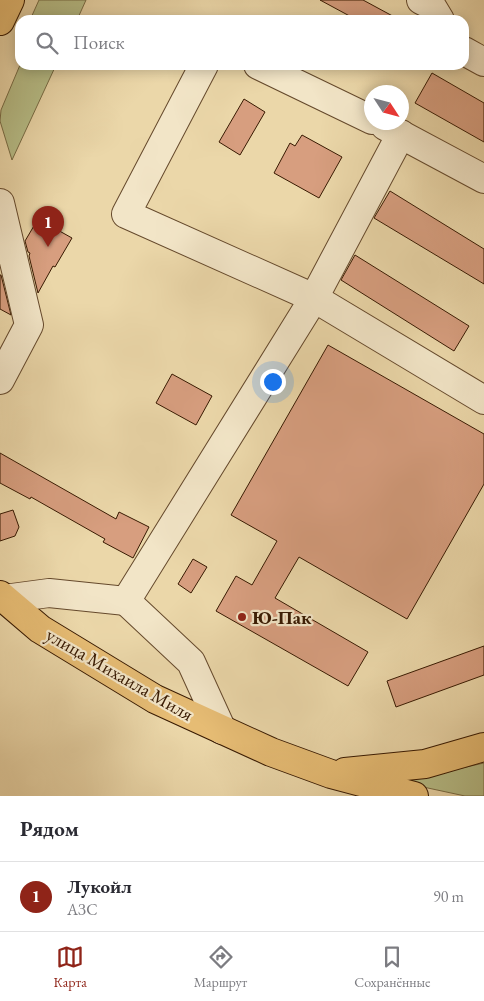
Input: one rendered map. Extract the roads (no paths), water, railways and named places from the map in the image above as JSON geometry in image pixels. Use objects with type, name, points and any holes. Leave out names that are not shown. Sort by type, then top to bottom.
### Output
[{"type":"main road","points":[[0,21],[10,0]]},
{"type":"main road","name":"улица Михаила Миля","points":[[2,597],[40,629],[146,694],[271,752],[332,774],[414,796]]},
{"type":"main road","name":"улица Михаила Миля","points":[[332,774],[426,764],[484,747]]},
{"type":"lane","points":[[469,54],[484,62]]},
{"type":"lane","points":[[201,70],[126,214],[314,298],[484,400]]},
{"type":"lane","points":[[268,70],[364,116]]},
{"type":"lane","points":[[393,130],[484,180]]},
{"type":"lane","points":[[126,602],[314,298],[401,134]]},
{"type":"lane","points":[[0,203],[29,325],[0,380]]},
{"type":"lane","points":[[2,597],[49,593],[126,602],[191,662],[222,730]]},
{"type":"place","name":"Лукойл","points":[[48,247]]},
{"type":"place","name":"Ю-Пак","points":[[242,617]]}]
